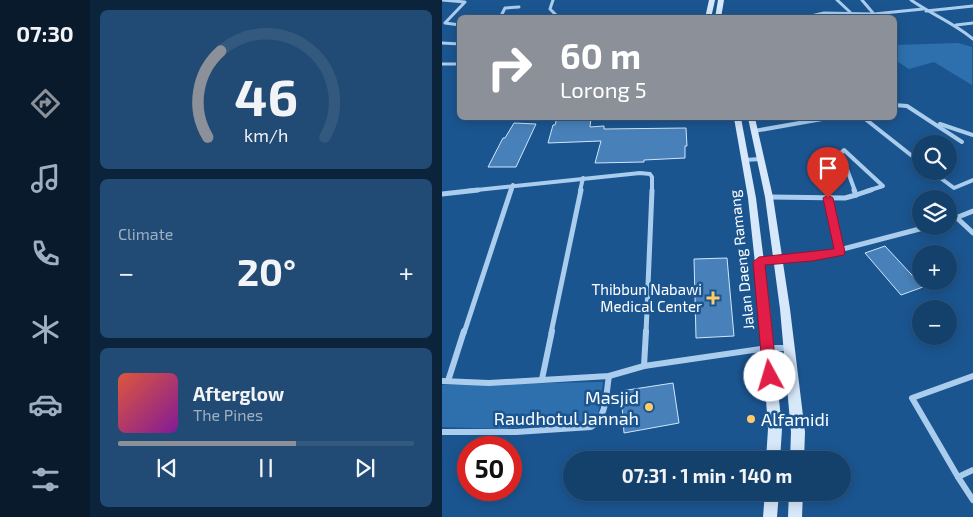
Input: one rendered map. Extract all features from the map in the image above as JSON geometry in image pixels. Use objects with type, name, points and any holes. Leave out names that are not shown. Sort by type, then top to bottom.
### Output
[{"type":"main road","points":[[709,15],[712,0]]},
{"type":"main road","points":[[718,15],[721,0]]},
{"type":"main road","name":"Jalan Daeng Ramang","points":[[737,120],[752,198],[775,429],[774,451]]},
{"type":"main road","points":[[752,120],[769,197],[778,261],[798,432],[797,451]]},
{"type":"main road","points":[[770,517],[771,501]]},
{"type":"main road","points":[[795,517],[796,501]]},
{"type":"street","points":[[442,0],[464,2],[445,23],[457,25]]},
{"type":"street","points":[[553,0],[550,9],[556,15]]},
{"type":"street","points":[[838,0],[850,12]]},
{"type":"street","points":[[862,0],[874,14]]},
{"type":"street","points":[[911,0],[925,10],[956,25],[972,39]]},
{"type":"street","points":[[815,15],[850,12],[874,14],[972,6]]},
{"type":"street","points":[[502,15],[505,8],[519,7]]},
{"type":"street","points":[[956,25],[972,23]]},
{"type":"street","points":[[442,43],[457,44]]},
{"type":"street","points":[[442,64],[457,64]]},
{"type":"street","points":[[897,106],[907,106],[962,142]]},
{"type":"street","points":[[754,131],[817,120]]},
{"type":"street","points":[[867,120],[912,156]]},
{"type":"street","points":[[933,122],[972,135]]},
{"type":"street","points":[[769,197],[828,198],[856,195],[883,185],[846,150],[841,153],[856,195]]},
{"type":"street","points":[[744,160],[761,159]]},
{"type":"street","points":[[443,195],[583,178],[640,173],[647,173],[652,176],[650,263],[644,366]]},
{"type":"street","points":[[542,379],[583,178]]},
{"type":"street","points":[[943,180],[954,188],[972,180]]},
{"type":"street","points":[[513,185],[445,381],[490,383],[610,376],[644,366],[768,348],[789,348]]},
{"type":"street","points":[[828,198],[840,252]]},
{"type":"street","points":[[972,211],[957,218],[972,233]]},
{"type":"street","points":[[759,262],[840,252],[912,231]]},
{"type":"street","points":[[442,432],[516,432],[591,427],[598,424],[602,417],[610,376]]},
{"type":"street","points":[[972,376],[912,398],[972,500]]},
{"type":"street","points":[[958,477],[972,470]]},
{"type":"shaded area","points":[[958,43],[972,47],[972,85],[934,62],[909,69],[897,61],[897,45]]},
{"type":"shaded area","points":[[603,382],[598,415],[590,422],[503,429],[442,427],[442,385]]},
{"type":"building","points":[[556,120],[591,120],[590,127],[604,126],[604,129],[686,128],[687,146],[685,146],[685,158],[644,160],[644,162],[595,163],[601,141],[548,143],[553,125],[555,125]]},
{"type":"building","points":[[514,123],[536,124],[516,167],[488,167],[503,138],[505,138]]},
{"type":"building","points":[[885,246],[912,275],[912,290],[915,290],[901,295],[865,253]]},
{"type":"building","name":"Thibbun Nabawi Medical Center","points":[[727,258],[734,336],[696,338],[694,259]]},
{"type":"building","name":"Masjid Raudhotul Jannah","points":[[673,383],[679,423],[624,433],[621,391]]},
{"type":"place","name":"Thibbun Nabawi Medical Center","points":[[713,298]]},
{"type":"place","name":"Masjid Raudhotul Jannah","points":[[649,407]]},
{"type":"place","name":"Alfamidi","points":[[751,419]]},
{"type":"route","points":[[770,376],[759,262],[812,257],[840,252],[828,198]]}]
